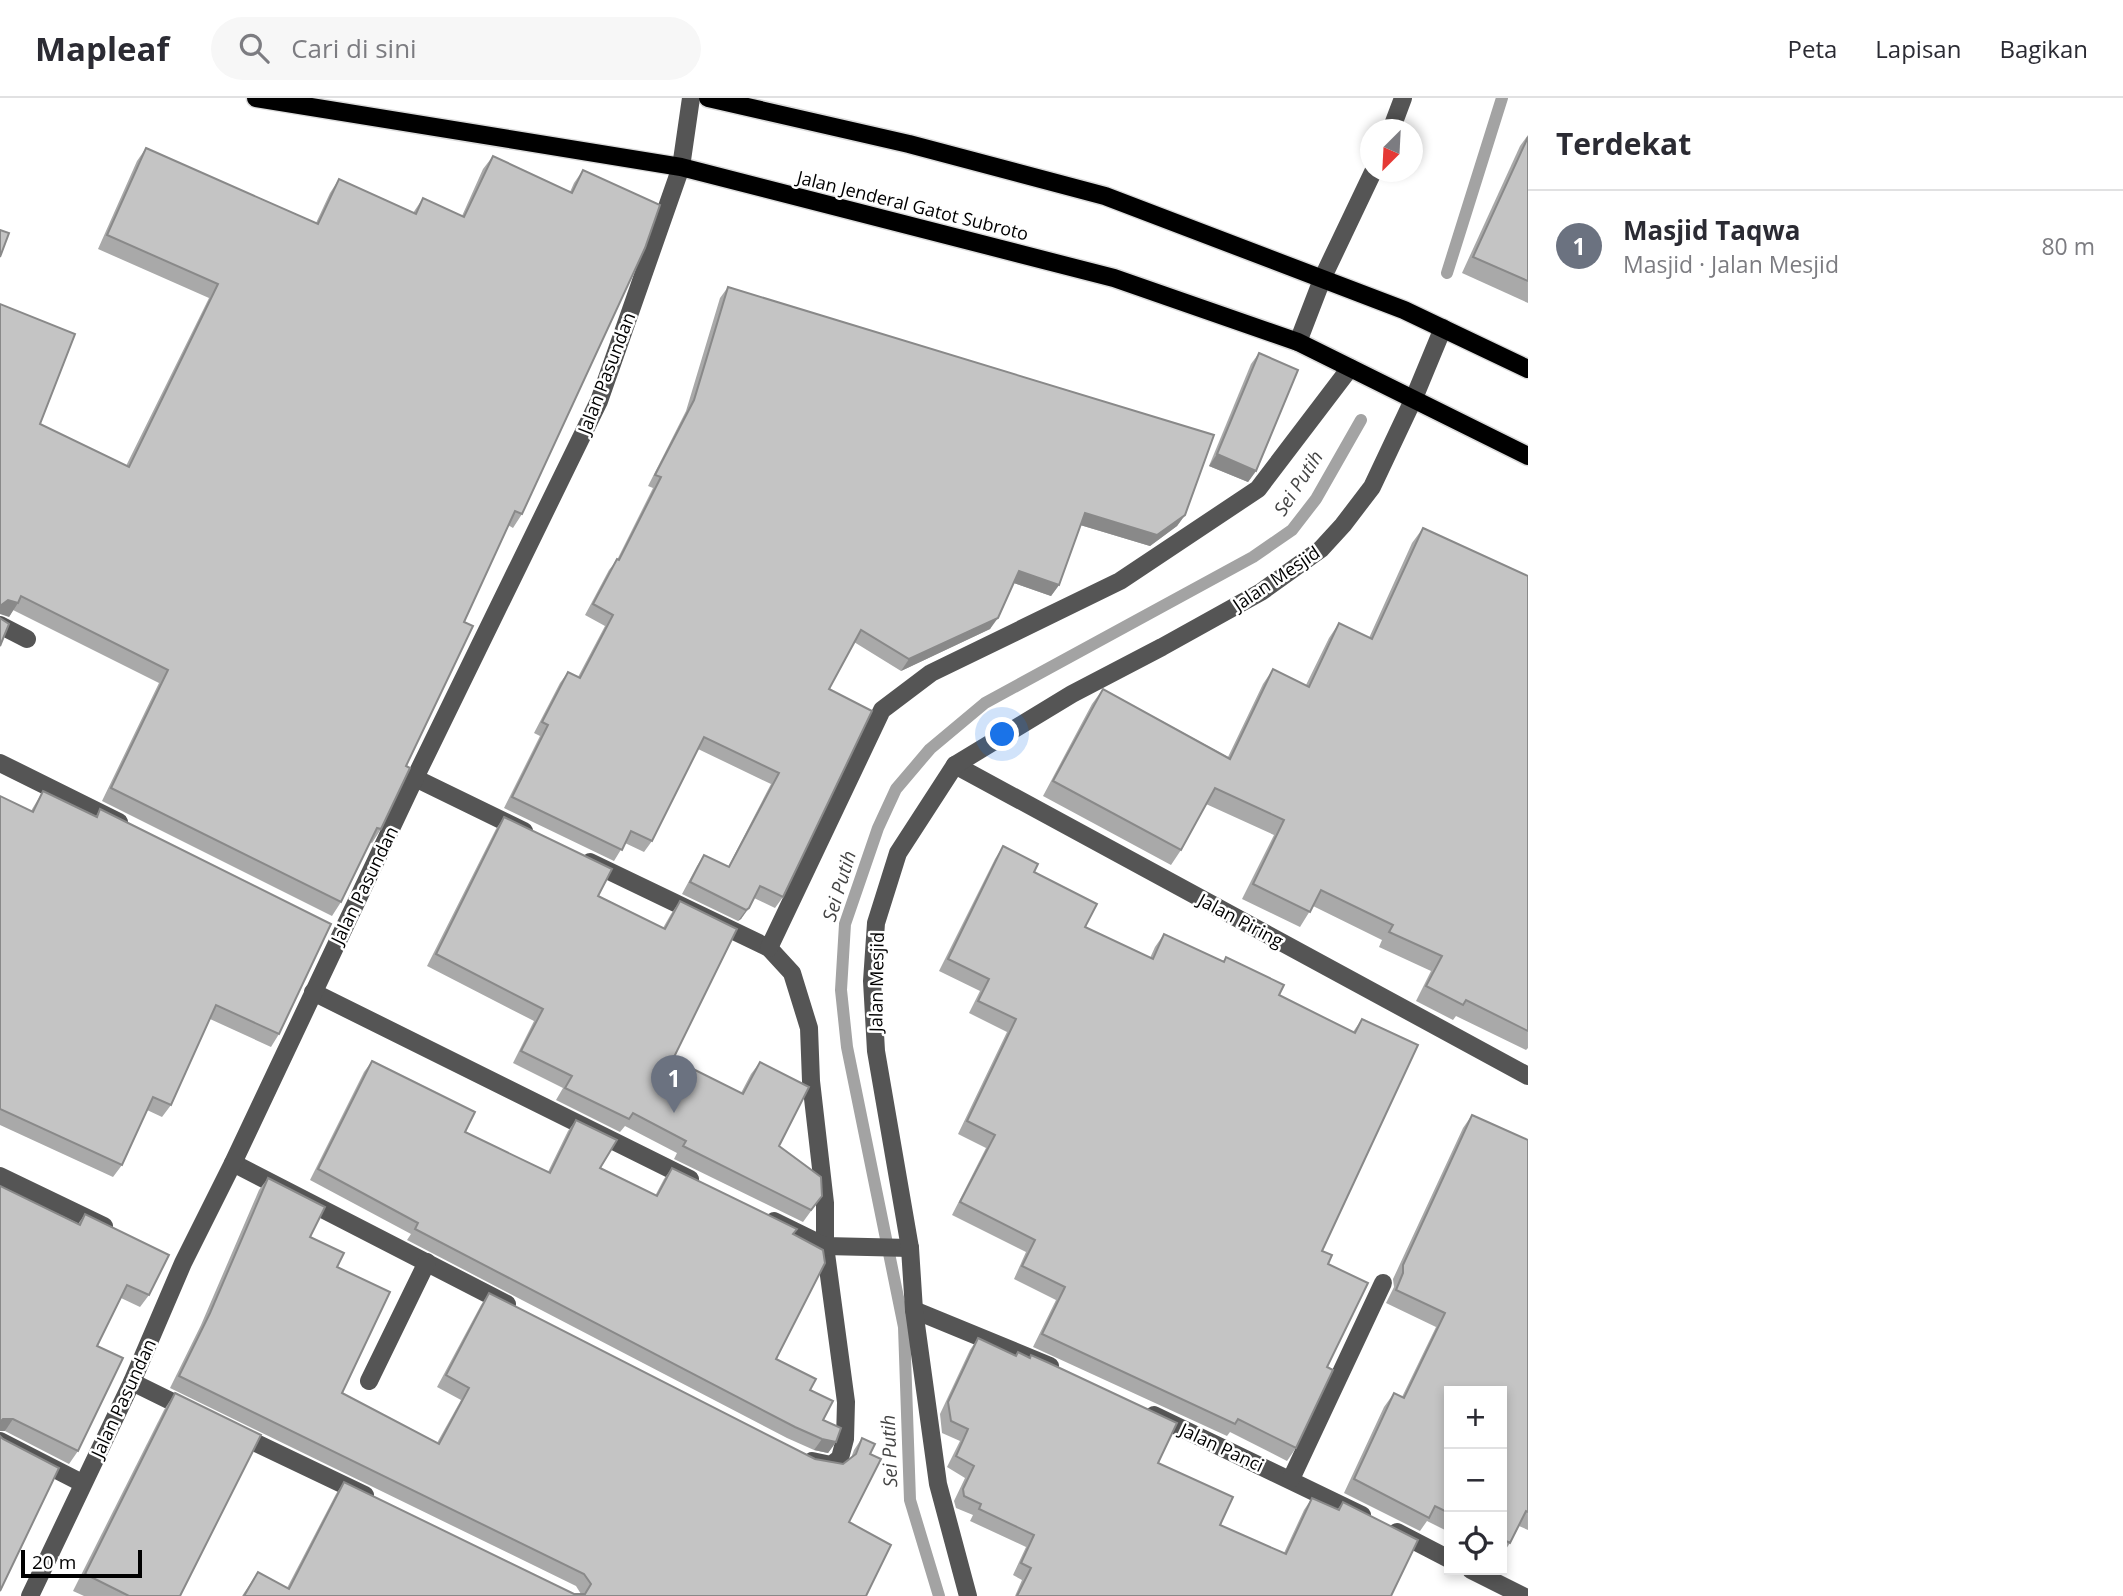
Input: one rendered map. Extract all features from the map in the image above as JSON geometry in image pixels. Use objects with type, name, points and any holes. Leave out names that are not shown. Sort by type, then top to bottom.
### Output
[{"type":"main road","name":"Jalan Jenderal Gatot Subroto","points":[[256,98],[681,167],[1114,278],[1298,342],[1528,456]]},
{"type":"main road","points":[[708,98],[909,144],[1105,196],[1323,277],[1443,328],[1528,369]]},
{"type":"street","name":"Jalan Pasundan","points":[[30,1596],[132,1382],[177,1260],[233,1163],[313,992],[335,930],[415,778],[599,401],[681,167],[691,98]]},
{"type":"street","points":[[1395,119],[1404,98]]},
{"type":"street","points":[[1298,342],[1323,277],[1368,182]]},
{"type":"street","name":"Jalan Mesjid","points":[[968,1596],[938,1484],[907,1248],[876,1051],[872,981],[876,923],[898,853],[955,765],[1072,694],[1261,592],[1321,549],[1343,526],[1372,487],[1443,328]]},
{"type":"street","points":[[769,948],[882,710],[931,673],[1120,581],[1258,489],[1350,368]]},
{"type":"street","points":[[0,625],[27,639]]},
{"type":"street","points":[[0,763],[134,830]]},
{"type":"street","name":"Jalan Piring","points":[[955,765],[1528,1076]]},
{"type":"street","points":[[415,778],[537,837]]},
{"type":"street","points":[[574,854],[769,948],[792,973],[809,1028],[811,1080],[825,1203],[825,1246],[846,1402],[845,1439],[839,1458],[831,1465],[811,1461],[792,1452]]},
{"type":"street","points":[[313,992],[700,1184]]},
{"type":"street","points":[[233,1163],[525,1313]]},
{"type":"street","points":[[0,1177],[122,1234]]},
{"type":"street","points":[[763,1215],[825,1246],[907,1248]]},
{"type":"street","points":[[369,1381],[427,1262]]},
{"type":"street","points":[[1291,1479],[1383,1283]]},
{"type":"street","points":[[914,1310],[1070,1376]]},
{"type":"street","points":[[132,1382],[379,1502]]},
{"type":"street","name":"Jalan Panci","points":[[1144,1410],[1291,1479],[1444,1556]]},
{"type":"street","points":[[0,1441],[82,1483]]},
{"type":"street","points":[[1481,1575],[1523,1596]]},
{"type":"building","points":[[1528,137],[1528,281],[1473,257]]},
{"type":"building","points":[[146,148],[318,224],[339,179],[416,214],[423,198],[464,217],[493,156],[572,193],[583,170],[660,205],[645,248],[522,514],[515,511],[464,622],[473,626],[406,766],[410,768],[381,829],[377,828],[341,902],[111,788],[168,670],[21,596],[18,603],[8,600],[0,606],[0,304],[75,334],[40,424],[129,467],[218,284],[107,235]]},
{"type":"building","points":[[0,230],[9,233],[0,257]]},
{"type":"building","points":[[728,287],[1214,435],[1185,515],[1157,535],[1085,513],[1059,585],[1019,571],[998,618],[909,659],[861,630],[829,689],[872,711],[783,897],[760,886],[746,910],[690,882],[704,855],[729,867],[779,773],[704,737],[652,841],[631,831],[622,850],[512,797],[548,725],[542,722],[568,672],[580,678],[613,615],[593,604],[617,559],[619,560],[661,477],[655,475],[694,400]]},
{"type":"building","points":[[1259,353],[1298,370],[1256,471],[1217,454]]},
{"type":"building","points":[[1423,528],[1528,576],[1528,1031],[1466,1000],[1463,1005],[1426,986],[1442,956],[1389,932],[1393,925],[1321,890],[1310,912],[1253,884],[1284,820],[1215,788],[1181,850],[1053,781],[1103,689],[1230,759],[1273,669],[1309,687],[1339,623],[1372,639]]},
{"type":"building","points":[[0,618],[9,624],[0,646]]},
{"type":"building","points":[[43,791],[97,817],[100,809],[331,924],[279,1034],[216,1005],[171,1105],[153,1097],[122,1165],[0,1109],[0,796],[33,812]]},
{"type":"building","points":[[504,817],[612,869],[598,896],[665,929],[680,901],[737,929],[673,1059],[743,1094],[760,1062],[809,1087],[779,1146],[821,1177],[822,1196],[811,1210],[683,1146],[686,1141],[633,1113],[629,1119],[565,1088],[572,1076],[521,1051],[543,1009],[436,954]]},
{"type":"building","points":[[1003,846],[1038,864],[1034,872],[1097,904],[1085,927],[1153,959],[1164,934],[1224,962],[1226,957],[1284,985],[1279,995],[1355,1033],[1362,1019],[1418,1045],[1322,1251],[1332,1255],[1328,1264],[1368,1283],[1327,1367],[1333,1370],[1296,1448],[1238,1419],[1235,1424],[1042,1334],[1065,1287],[1022,1266],[1035,1240],[960,1202],[995,1135],[967,1121],[1016,1019],[978,1001],[989,979],[948,959]]},
{"type":"building","points":[[372,1061],[475,1112],[465,1132],[550,1173],[576,1120],[617,1140],[600,1168],[657,1196],[672,1168],[797,1229],[793,1234],[823,1250],[825,1263],[776,1359],[816,1379],[810,1390],[833,1401],[823,1420],[841,1428],[836,1442],[795,1427],[415,1229],[418,1223],[318,1169]]},
{"type":"building","points":[[1472,1115],[1528,1140],[1528,1512],[1526,1511],[1510,1543],[1507,1542],[1507,1386],[1444,1386],[1444,1510],[1435,1506],[1429,1518],[1354,1479],[1394,1393],[1404,1398],[1445,1313],[1396,1290],[1403,1273],[1403,1265]]},
{"type":"building","points":[[268,1178],[325,1207],[310,1237],[344,1253],[337,1267],[390,1292],[342,1393],[439,1444],[469,1388],[446,1375],[489,1293],[815,1459],[843,1464],[856,1454],[862,1438],[875,1444],[870,1454],[881,1459],[849,1522],[891,1545],[866,1596],[244,1596],[258,1572],[289,1589],[344,1482],[574,1594],[585,1594],[591,1584],[584,1574],[179,1376],[210,1313]]},
{"type":"building","points":[[0,1186],[80,1225],[85,1214],[169,1255],[149,1295],[127,1285],[97,1346],[123,1358],[78,1451],[13,1419],[3,1419],[0,1422]]},
{"type":"building","points":[[978,1338],[1016,1356],[1018,1352],[1030,1358],[1031,1355],[1177,1423],[1158,1463],[1233,1497],[1220,1525],[1286,1554],[1312,1498],[1339,1510],[1343,1502],[1418,1540],[1391,1596],[1017,1596],[1031,1568],[1021,1563],[1034,1535],[979,1509],[981,1504],[964,1496],[963,1489],[974,1466],[956,1456],[968,1429],[951,1421],[948,1402]]},
{"type":"building","points":[[175,1393],[261,1435],[180,1596],[129,1596],[85,1574]]},
{"type":"building","points":[[0,1436],[59,1468],[0,1591]]},
{"type":"waterway","name":"Sei Putih","points":[[1447,273],[1502,98]]},
{"type":"waterway","name":"Sei Putih","points":[[939,1596],[910,1500],[904,1327],[847,1047],[841,990],[845,924],[878,828],[896,789],[930,749],[985,703],[1253,557],[1292,530],[1316,499],[1361,420]]},
{"type":"place","name":"Masjid Taqwa","points":[[674,1113]]}]
